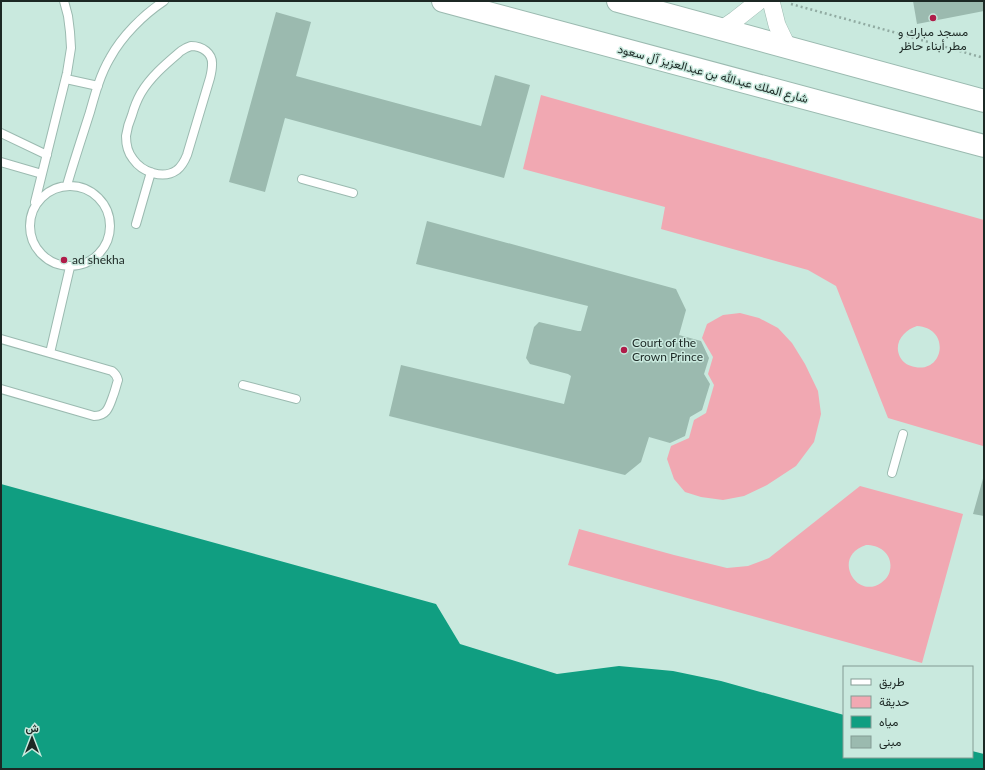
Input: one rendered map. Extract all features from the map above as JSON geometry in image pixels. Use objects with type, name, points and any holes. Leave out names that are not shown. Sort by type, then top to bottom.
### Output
[{"type":"main road","name":"شارع الملك عبدالله بن عبدالعزيز آل سعود","points":[[443,1],[984,146]]},
{"type":"main road","points":[[618,1],[984,101]]},
{"type":"street","points":[[722,29],[758,1]]},
{"type":"street","points":[[771,1],[777,25],[786,46]]},
{"type":"lane","points":[[35,205],[44,194],[55,188],[76,186],[86,189],[102,200],[107,209],[110,218],[110,230],[107,242],[100,253],[92,260],[81,265],[70,267],[56,264],[43,257],[34,246],[29,233],[30,218],[35,205],[66,79],[71,48],[68,16],[64,1]]},
{"type":"lane","points":[[67,186],[98,86],[110,58],[133,28],[147,14],[164,1]]},
{"type":"lane","points":[[191,46],[197,46],[207,51],[212,61],[212,66],[187,155],[181,166],[170,173],[158,174],[151,172],[144,169],[132,159],[127,144],[126,136],[137,100],[154,76],[181,51],[191,46]]},
{"type":"lane","points":[[66,79],[98,86]]},
{"type":"lane","points":[[1,133],[47,155]]},
{"type":"lane","points":[[1,162],[42,174]]},
{"type":"lane","points":[[136,224],[151,172]]},
{"type":"lane","points":[[302,179],[353,193]]},
{"type":"lane","points":[[50,353],[70,267]]},
{"type":"lane","points":[[1,339],[115,373],[118,376],[110,407],[107,411],[98,416],[1,389]]},
{"type":"lane","points":[[244,385],[296,399]]},
{"type":"lane","points":[[892,473],[903,434]]},
{"type":"path","points":[[791,4],[904,34],[984,58]]},
{"type":"green space","points":[[541,95],[984,220],[983,446],[888,418],[836,286],[808,270],[661,229],[665,207],[523,169]],"holes":[[[917,326],[928,329],[935,334],[939,341],[940,350],[937,357],[932,363],[925,367],[915,367],[906,364],[901,359],[898,352],[901,338],[904,334]]]},
{"type":"green space","points":[[740,313],[759,318],[778,328],[792,343],[805,364],[818,391],[821,414],[814,442],[796,466],[767,485],[744,496],[723,500],[701,497],[685,492],[674,479],[667,459],[671,446],[689,438],[694,420],[706,413],[714,385],[708,374],[713,357],[702,338],[707,324],[723,315]]},
{"type":"green space","points":[[860,486],[963,514],[922,663],[568,565],[579,529],[727,568],[748,566],[769,558]],"holes":[[[866,545],[871,545],[881,549],[887,555],[890,564],[887,578],[881,583],[872,587],[863,586],[856,581],[851,574],[849,566],[850,558],[856,550]]]},
{"type":"water","points":[[1,484],[436,604],[460,644],[557,674],[619,666],[673,671],[721,681],[843,715],[843,758],[973,758],[973,751],[984,754],[984,769],[1,769]]},
{"type":"building","name":"مسجد مبارك و مطر أبناء حاظر","points":[[913,1],[983,1],[984,11],[917,24]]},
{"type":"building","points":[[276,12],[311,22],[296,76],[481,126],[495,75],[530,85],[504,178],[285,118],[265,192],[229,182]]},
{"type":"building","name":"Court of the Crown Prince","points":[[427,221],[676,289],[686,310],[679,335],[701,341],[709,358],[704,374],[710,384],[702,410],[690,417],[685,436],[670,443],[649,437],[641,462],[625,475],[389,416],[401,365],[564,404],[571,376],[530,364],[526,358],[534,327],[539,322],[581,331],[588,306],[416,264]]},
{"type":"building","points":[[984,475],[984,516],[973,514]]},
{"type":"place","name":"مسجد مبارك و مطر أبناء حاظر","points":[[933,18]]},
{"type":"place","name":"ad shekha","points":[[64,260]]},
{"type":"place","name":"Court of the Crown Prince","points":[[624,350]]}]
